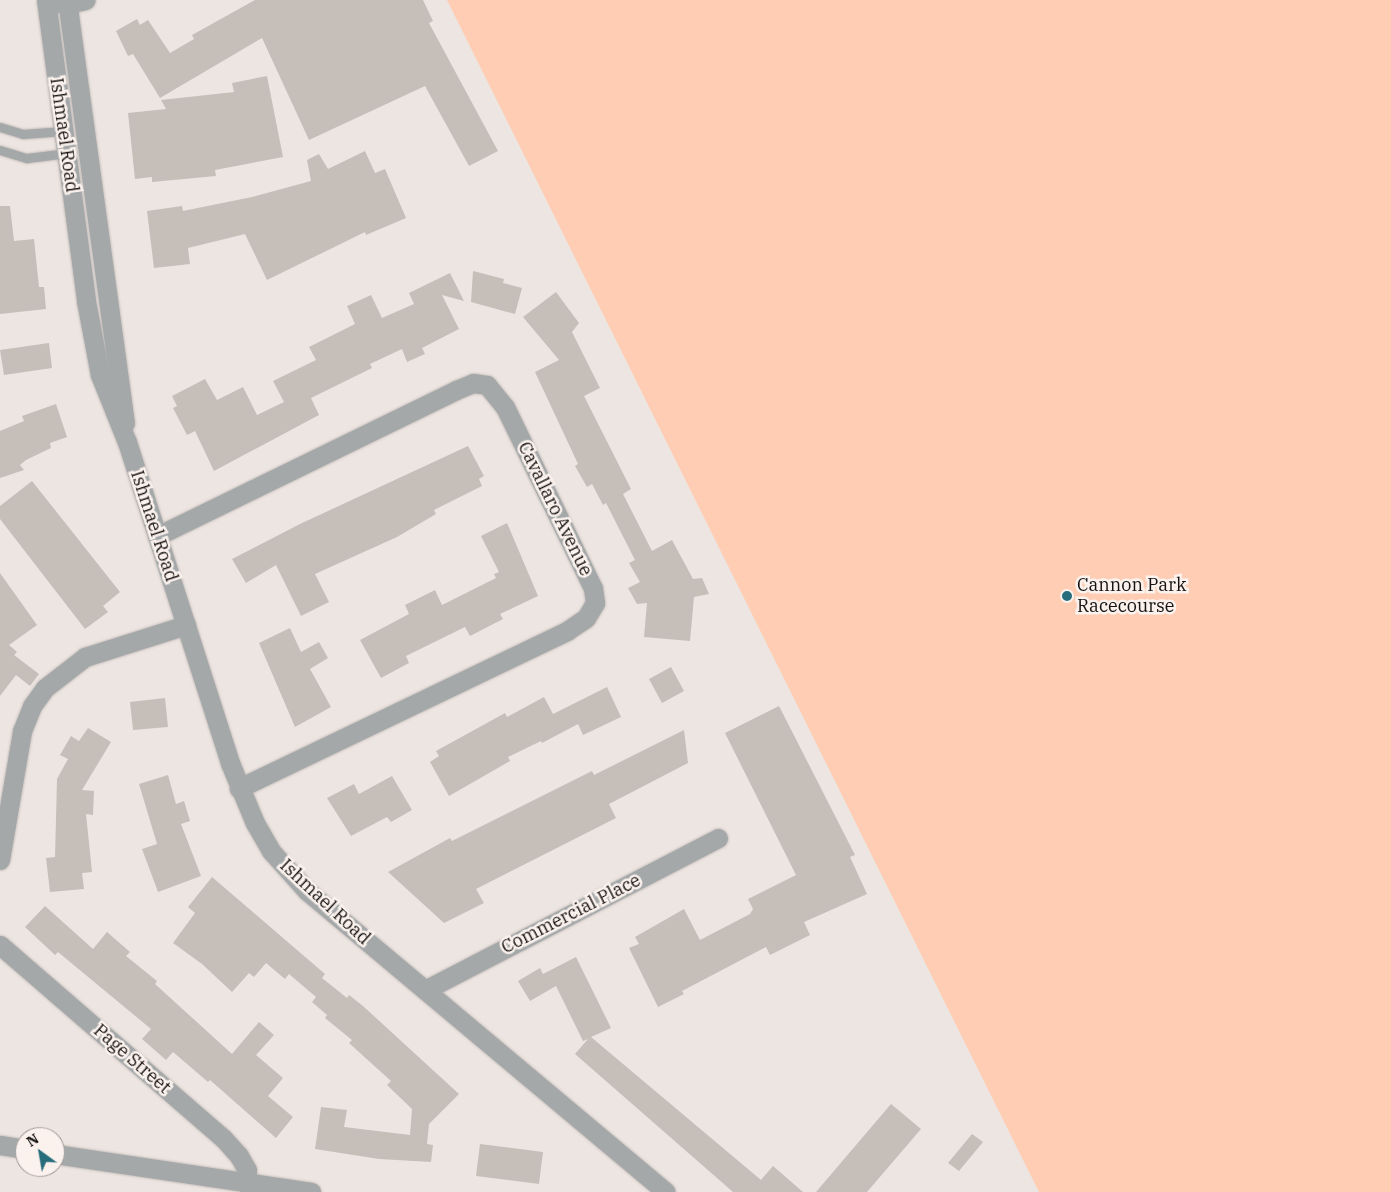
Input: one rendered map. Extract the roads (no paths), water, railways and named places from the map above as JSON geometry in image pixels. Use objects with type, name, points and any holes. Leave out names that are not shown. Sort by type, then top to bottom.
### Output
[{"type":"street","points":[[46,0],[67,2],[86,0]]},
{"type":"street","name":"Ishmael Road","points":[[46,0],[86,301],[100,374],[127,442],[239,788],[263,838],[292,876],[424,990],[666,1192]]},
{"type":"street","name":"Ishmael Road","points":[[67,2],[127,442]]},
{"type":"street","points":[[64,131],[87,139]]},
{"type":"street","points":[[66,153],[87,139]]},
{"type":"street","name":"Cavallaro Avenue","points":[[157,536],[473,383],[487,385],[505,407],[594,588],[595,603],[586,618],[567,631],[239,788]]},
{"type":"street","points":[[0,860],[22,731],[45,688],[85,658],[186,625]]},
{"type":"street","name":"Commercial Place","points":[[424,990],[718,838]]},
{"type":"street","name":"Page Street","points":[[0,945],[223,1138],[243,1163],[246,1184]]},
{"type":"street","points":[[0,1145],[15,1147]]},
{"type":"street","points":[[65,1156],[246,1184],[311,1192]]},
{"type":"lane","points":[[0,127],[23,134],[64,131]]},
{"type":"lane","points":[[0,150],[27,158],[66,153]]},
{"type":"place","name":"Cannon Park Racecourse","points":[[1067,596]]}]
